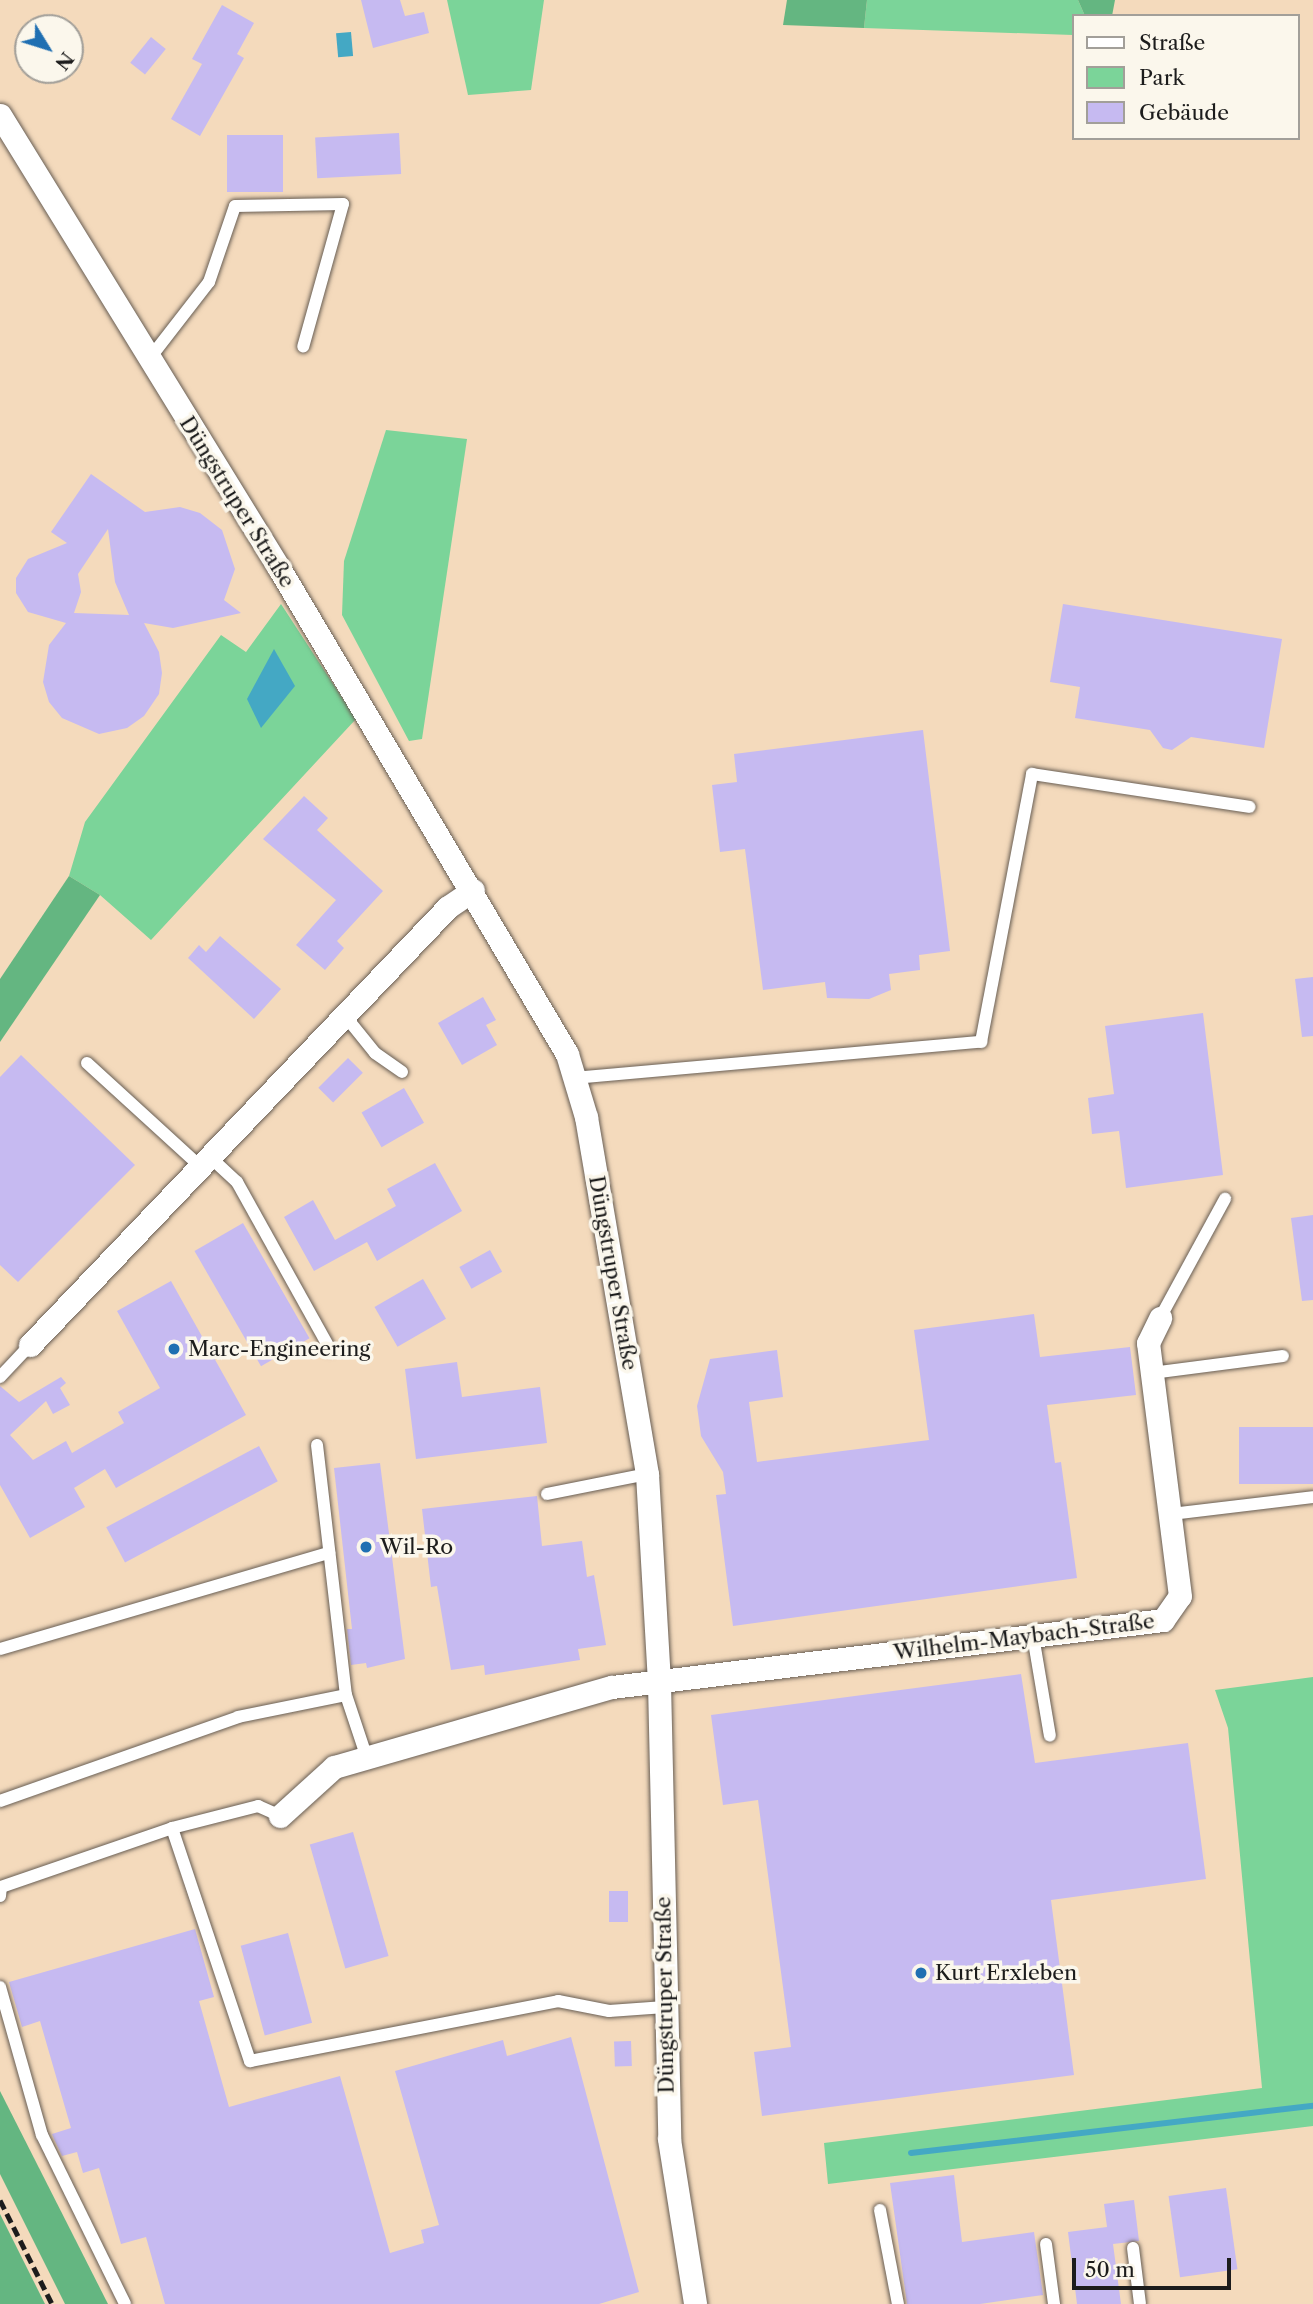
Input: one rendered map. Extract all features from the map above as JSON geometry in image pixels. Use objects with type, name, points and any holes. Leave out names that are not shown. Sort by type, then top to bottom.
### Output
[{"type":"street","name":"Düngstruper Straße","points":[[0,115],[473,890],[567,1054],[591,1142],[647,1474],[659,1684],[669,2139],[695,2304]]},
{"type":"street","points":[[30,1345],[346,1017],[448,906],[473,890]]},
{"type":"street","name":"Wilhelm-Maybach-Straße","points":[[659,1684],[1163,1620],[1180,1596],[1149,1343],[1160,1318]]},
{"type":"street","points":[[281,1816],[334,1767],[612,1687],[659,1684]]},
{"type":"lane","points":[[150,358],[209,282],[234,206],[343,204],[303,347]]},
{"type":"lane","points":[[574,1078],[981,1042],[1032,774],[1250,807]]},
{"type":"lane","points":[[346,1017],[375,1053],[402,1072]]},
{"type":"lane","points":[[87,1063],[205,1162],[237,1182],[330,1349]]},
{"type":"lane","points":[[1160,1318],[1225,1199]]},
{"type":"lane","points":[[0,1377],[30,1345]]},
{"type":"lane","points":[[1152,1373],[1283,1356]]},
{"type":"lane","points":[[317,1445],[346,1695],[367,1758]]},
{"type":"lane","points":[[547,1494],[647,1474]]},
{"type":"lane","points":[[1171,1514],[1313,1497]]},
{"type":"lane","points":[[0,1649],[329,1553]]},
{"type":"lane","points":[[1033,1636],[1050,1736]]},
{"type":"lane","points":[[0,1801],[237,1717],[346,1695]]},
{"type":"lane","points":[[0,1896],[1,1887],[172,1828],[258,1806],[281,1816]]},
{"type":"lane","points":[[172,1828],[250,2061],[558,2001],[609,2011],[665,2007]]},
{"type":"lane","points":[[0,1987],[42,2136],[125,2304]]},
{"type":"lane","points":[[880,2210],[898,2304]]},
{"type":"lane","points":[[1046,2244],[1054,2304]]},
{"type":"lane","points":[[1133,2248],[1140,2304]]},
{"type":"green space","points":[[447,0],[544,0],[531,90],[468,95]]},
{"type":"green space","points":[[787,0],[867,0],[864,28],[783,25]]},
{"type":"green space","points":[[867,0],[1078,0],[1084,14],[1072,14],[1072,35],[864,28]]},
{"type":"green space","points":[[1078,0],[1115,0],[1112,14],[1084,14]]},
{"type":"green space","points":[[386,430],[467,439],[422,739],[409,741],[342,615],[344,561]]},
{"type":"green space","points":[[281,604],[356,719],[151,940],[100,895],[69,876],[85,822],[221,635],[246,652]]},
{"type":"green space","points":[[69,876],[100,895],[0,1042],[0,979]]},
{"type":"green space","points":[[1313,1677],[1313,2126],[828,2184],[824,2143],[1262,2088],[1228,1728],[1215,1690]]},
{"type":"green space","points":[[0,2091],[108,2304],[65,2304],[0,2174]]},
{"type":"green space","points":[[0,2214],[45,2304],[0,2304]]},
{"type":"water","points":[[351,32],[353,56],[338,57],[336,33]]},
{"type":"water","points":[[274,649],[295,686],[261,728],[247,699]]},
{"type":"building","points":[[361,0],[400,0],[405,16],[424,12],[429,33],[373,48]]},
{"type":"building","points":[[222,5],[254,23],[237,54],[244,58],[200,136],[171,119],[202,64],[192,59]]},
{"type":"building","points":[[151,37],[166,49],[145,75],[130,63]]},
{"type":"building","points":[[399,133],[401,174],[317,178],[315,137]]},
{"type":"building","points":[[227,135],[283,135],[283,192],[227,192]]},
{"type":"building","points":[[91,474],[145,512],[180,507],[200,513],[222,530],[235,569],[224,600],[241,613],[173,628],[144,623],[159,652],[162,673],[159,694],[144,716],[127,728],[99,734],[62,718],[49,702],[43,682],[49,645],[66,623],[28,612],[16,593],[16,578],[28,559],[67,543],[51,532]],"holes":[[[108,529],[115,582],[129,615],[74,613],[81,592],[78,574]]]},
{"type":"building","points":[[1063,604],[1282,639],[1264,748],[1191,737],[1172,750],[1163,748],[1150,730],[1075,718],[1080,687],[1050,682]]},
{"type":"building","points":[[923,730],[950,951],[919,955],[920,970],[889,974],[891,990],[869,999],[827,998],[825,982],[763,990],[745,849],[720,852],[712,785],[737,782],[734,754]]},
{"type":"building","points":[[304,796],[328,818],[317,830],[383,891],[337,941],[344,948],[325,970],[296,945],[336,900],[263,839]]},
{"type":"building","points":[[220,936],[281,989],[254,1019],[188,958],[199,945],[206,952]]},
{"type":"building","points":[[1313,977],[1313,1036],[1302,1037],[1295,979]]},
{"type":"building","points":[[483,997],[496,1020],[486,1025],[497,1045],[462,1065],[438,1023]]},
{"type":"building","points":[[1203,1013],[1223,1175],[1126,1188],[1119,1131],[1092,1134],[1088,1098],[1114,1094],[1105,1026]]},
{"type":"building","points":[[21,1055],[135,1165],[18,1282],[0,1265],[0,1077]]},
{"type":"building","points":[[348,1058],[363,1073],[333,1103],[318,1088]]},
{"type":"building","points":[[404,1088],[424,1123],[382,1147],[362,1112]]},
{"type":"building","points":[[435,1163],[462,1211],[377,1261],[367,1242],[314,1271],[284,1217],[313,1200],[335,1240],[396,1206],[387,1189]]},
{"type":"building","points":[[1313,1215],[1313,1300],[1302,1301],[1291,1218]]},
{"type":"building","points":[[243,1223],[310,1338],[261,1366],[195,1251]]},
{"type":"building","points":[[490,1250],[502,1272],[472,1289],[459,1267]]},
{"type":"building","points":[[423,1279],[446,1319],[398,1347],[375,1307]]},
{"type":"building","name":"Marc-Engineering","points":[[171,1281],[246,1415],[116,1488],[105,1469],[74,1488],[85,1507],[30,1538],[0,1485],[0,1386],[19,1402],[61,1377],[66,1383],[60,1388],[70,1405],[53,1414],[46,1401],[10,1435],[33,1460],[66,1441],[72,1453],[124,1423],[118,1412],[160,1388],[117,1311]]},
{"type":"building","points":[[1034,1314],[1040,1357],[1130,1347],[1136,1395],[1047,1405],[1055,1463],[1061,1462],[1077,1578],[733,1626],[716,1495],[726,1494],[723,1472],[701,1436],[697,1406],[710,1359],[777,1350],[783,1397],[749,1402],[757,1462],[929,1440],[914,1330]]},
{"type":"building","points":[[457,1362],[462,1397],[540,1387],[547,1443],[416,1459],[405,1369]]},
{"type":"building","points":[[1239,1427],[1313,1427],[1313,1484],[1239,1484]]},
{"type":"building","points":[[259,1446],[278,1481],[125,1563],[106,1527]]},
{"type":"building","name":"Wil-Ro","points":[[380,1463],[405,1659],[367,1668],[366,1663],[351,1665],[347,1629],[352,1629],[334,1468]]},
{"type":"building","points":[[537,1496],[542,1546],[582,1541],[587,1577],[594,1575],[606,1645],[578,1649],[580,1660],[485,1675],[484,1665],[451,1670],[437,1586],[431,1587],[422,1509]]},
{"type":"building","name":"Kurt Erxleben","points":[[1021,1674],[1035,1763],[1188,1743],[1206,1879],[1051,1900],[1074,2075],[762,2116],[754,2052],[791,2047],[758,1800],[723,1805],[711,1715]]},
{"type":"building","points":[[353,1832],[389,1956],[345,1968],[310,1844]]},
{"type":"building","points":[[609,1891],[628,1891],[628,1922],[609,1922]]},
{"type":"building","points":[[195,1929],[214,1997],[199,2001],[229,2107],[340,2076],[390,2253],[424,2243],[421,2230],[439,2225],[395,2071],[503,2040],[507,2056],[571,2037],[639,2292],[599,2304],[165,2304],[146,2237],[121,2244],[99,2168],[83,2173],[77,2152],[62,2156],[52,2134],[71,2128],[40,2021],[22,2027],[9,1982]]},
{"type":"building","points":[[288,1933],[312,2023],[265,2036],[241,1946]]},
{"type":"building","points":[[631,2041],[632,2066],[615,2067],[614,2042]]},
{"type":"building","points":[[954,2175],[962,2242],[1034,2232],[1043,2295],[980,2304],[907,2304],[890,2183]]},
{"type":"building","points":[[1226,2188],[1237,2269],[1180,2277],[1169,2196]]},
{"type":"building","points":[[1134,2200],[1139,2241],[1113,2244],[1121,2304],[1077,2304],[1068,2232],[1107,2227],[1104,2204]]},
{"type":"waterway","points":[[911,2153],[1313,2106]]},
{"type":"railway","points":[[0,2200],[52,2304]]},
{"type":"place","name":"Marc-Engineering","points":[[174,1349]]},
{"type":"place","name":"Wil-Ro","points":[[366,1547]]},
{"type":"place","name":"Kurt Erxleben","points":[[921,1973]]}]
